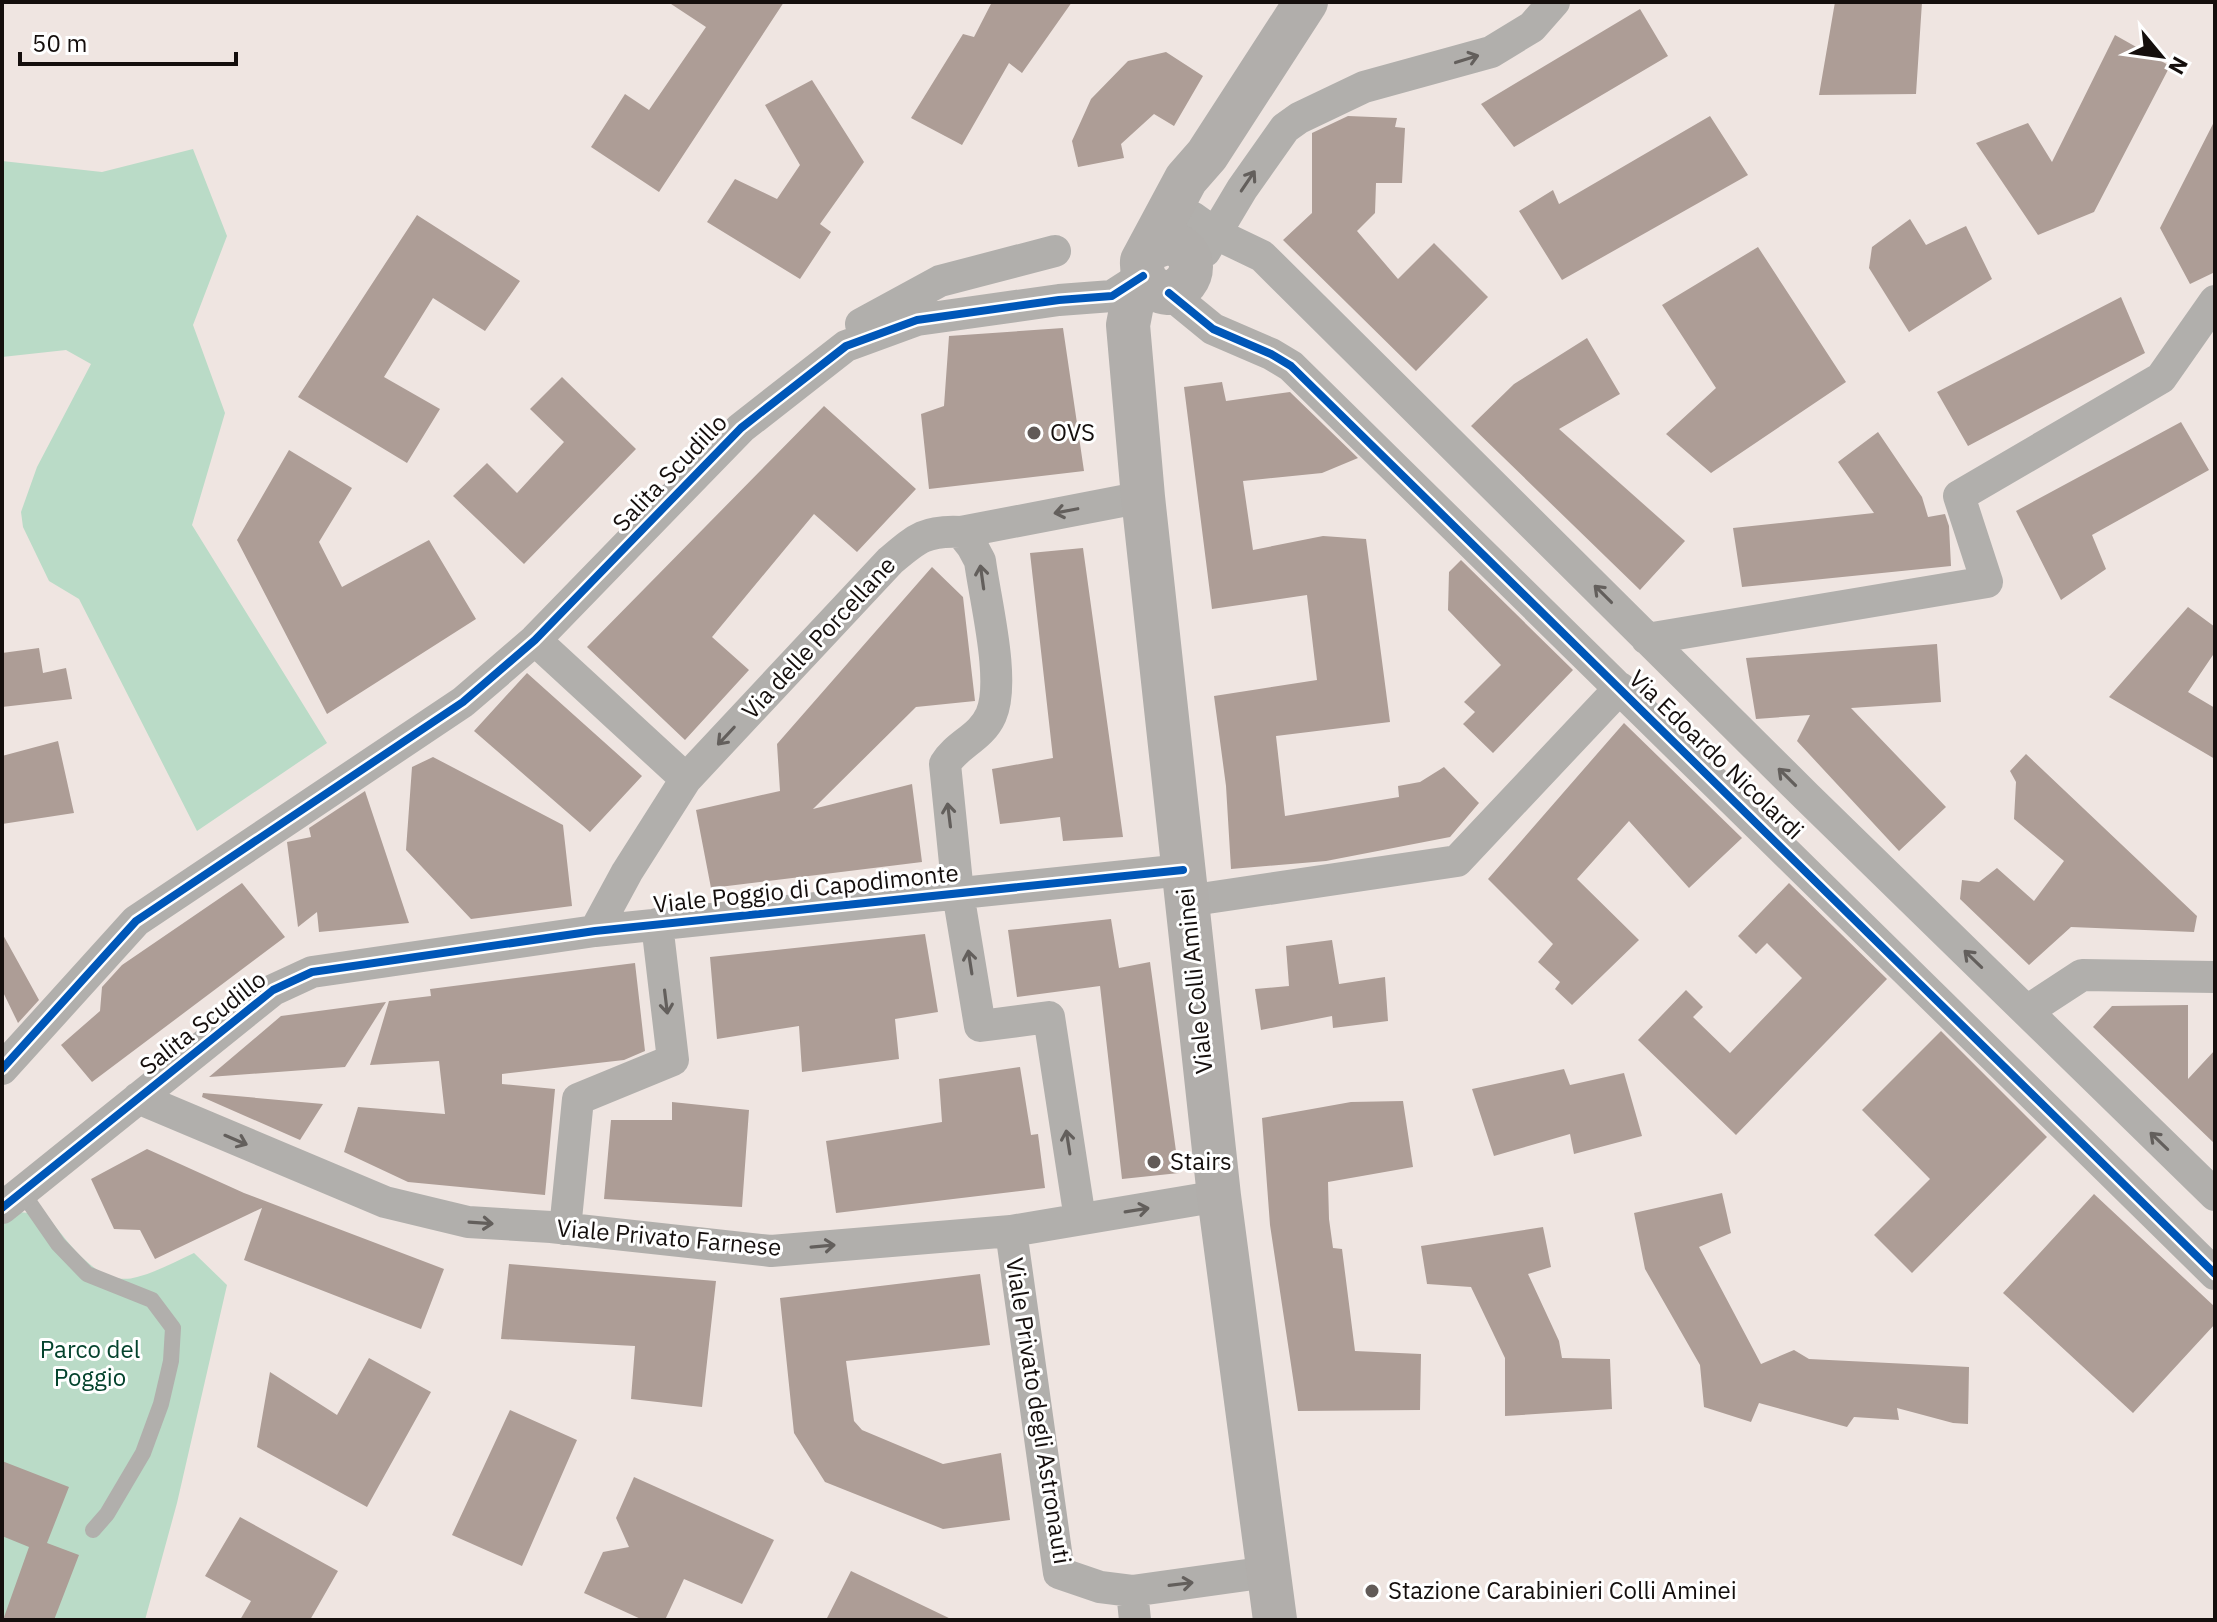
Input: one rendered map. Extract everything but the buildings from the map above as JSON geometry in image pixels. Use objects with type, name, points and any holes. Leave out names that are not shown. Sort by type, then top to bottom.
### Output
[{"type":"main road","name":"Viale Colli Aminei","points":[[1275,1620],[1219,1196],[1128,341],[1129,312],[1178,256],[1186,179],[1207,155],[1306,2]]},
{"type":"street","points":[[1178,256],[1242,189],[1285,128],[1299,118],[1364,87],[1491,52],[1532,27],[1554,2]]},
{"type":"street","points":[[846,346],[862,321],[940,281],[1055,251]]},
{"type":"street","name":"Salita Scudillo","points":[[2,1069],[136,921],[463,702],[535,640],[741,428],[846,346],[917,320],[1059,300],[1112,296],[1178,256]]},
{"type":"street","name":"Via Edoardo Nicolardi","points":[[2215,1195],[1647,639],[1262,256],[1178,256],[1213,329],[1291,366],[2215,1274]]},
{"type":"street","points":[[1647,639],[1987,582],[1959,496],[2161,378],[2215,301]]},
{"type":"street","name":"Via delle Porcellane","points":[[595,931],[627,872],[686,779],[890,561],[919,537],[937,531],[961,532],[1143,497]]},
{"type":"street","points":[[961,532],[980,561],[998,689],[991,716],[976,737],[951,753],[945,764],[944,778],[958,893],[980,1026],[1049,1017],[1080,1219]]},
{"type":"street","points":[[535,640],[686,779]]},
{"type":"street","name":"Viale Poggio di Capodimonte","points":[[434,955],[595,931],[958,893],[1185,885],[1457,861],[1620,688]]},
{"type":"street","points":[[565,1229],[578,1099],[673,1060],[657,924]]},
{"type":"street","name":"Salita Scudillo","points":[[12,1200],[273,990],[312,972],[434,955]]},
{"type":"street","points":[[2027,1011],[2082,975],[2215,977]]},
{"type":"street","points":[[177,1067],[189,1120]]},
{"type":"street","name":"Viale Privato Farnese","points":[[138,1098],[385,1202],[468,1222],[771,1251],[1011,1231],[1219,1196]]},
{"type":"street","name":"Viale Privato degli Astronauti","points":[[1011,1231],[1059,1573],[1100,1587],[1134,1605],[1268,1572]]},
{"type":"lane","points":[[12,1200],[87,1274],[152,1300],[173,1328],[171,1361],[161,1404],[143,1453],[107,1514],[93,1530]]},
{"type":"green space","points":[[193,149],[227,236],[193,325],[225,413],[192,525],[327,743],[197,831],[79,599],[49,581],[23,527],[21,512],[37,467],[91,364],[66,350],[2,357],[2,161],[102,172]]},
{"type":"green space","name":"Parco del Poggio","points":[[2,1211],[45,1214],[84,1259],[109,1276],[122,1279],[137,1277],[194,1253],[227,1285],[177,1503],[145,1620],[2,1620]]},
{"type":"cycle path","points":[[2,1069],[136,921],[463,702],[535,640],[741,428],[846,346],[917,320],[1059,300],[1112,296],[1143,276]]},
{"type":"cycle path","points":[[1169,293],[1213,329],[1291,366],[2215,1274]]},
{"type":"cycle path","points":[[2,1208],[273,990],[312,972],[595,931],[1183,870]]},
{"type":"place","name":"OVS","points":[[1034,433]]},
{"type":"place","name":"Stairs","points":[[1154,1162]]},
{"type":"place","name":"Stazione Carabinieri Colli Aminei","points":[[1372,1591]]}]
